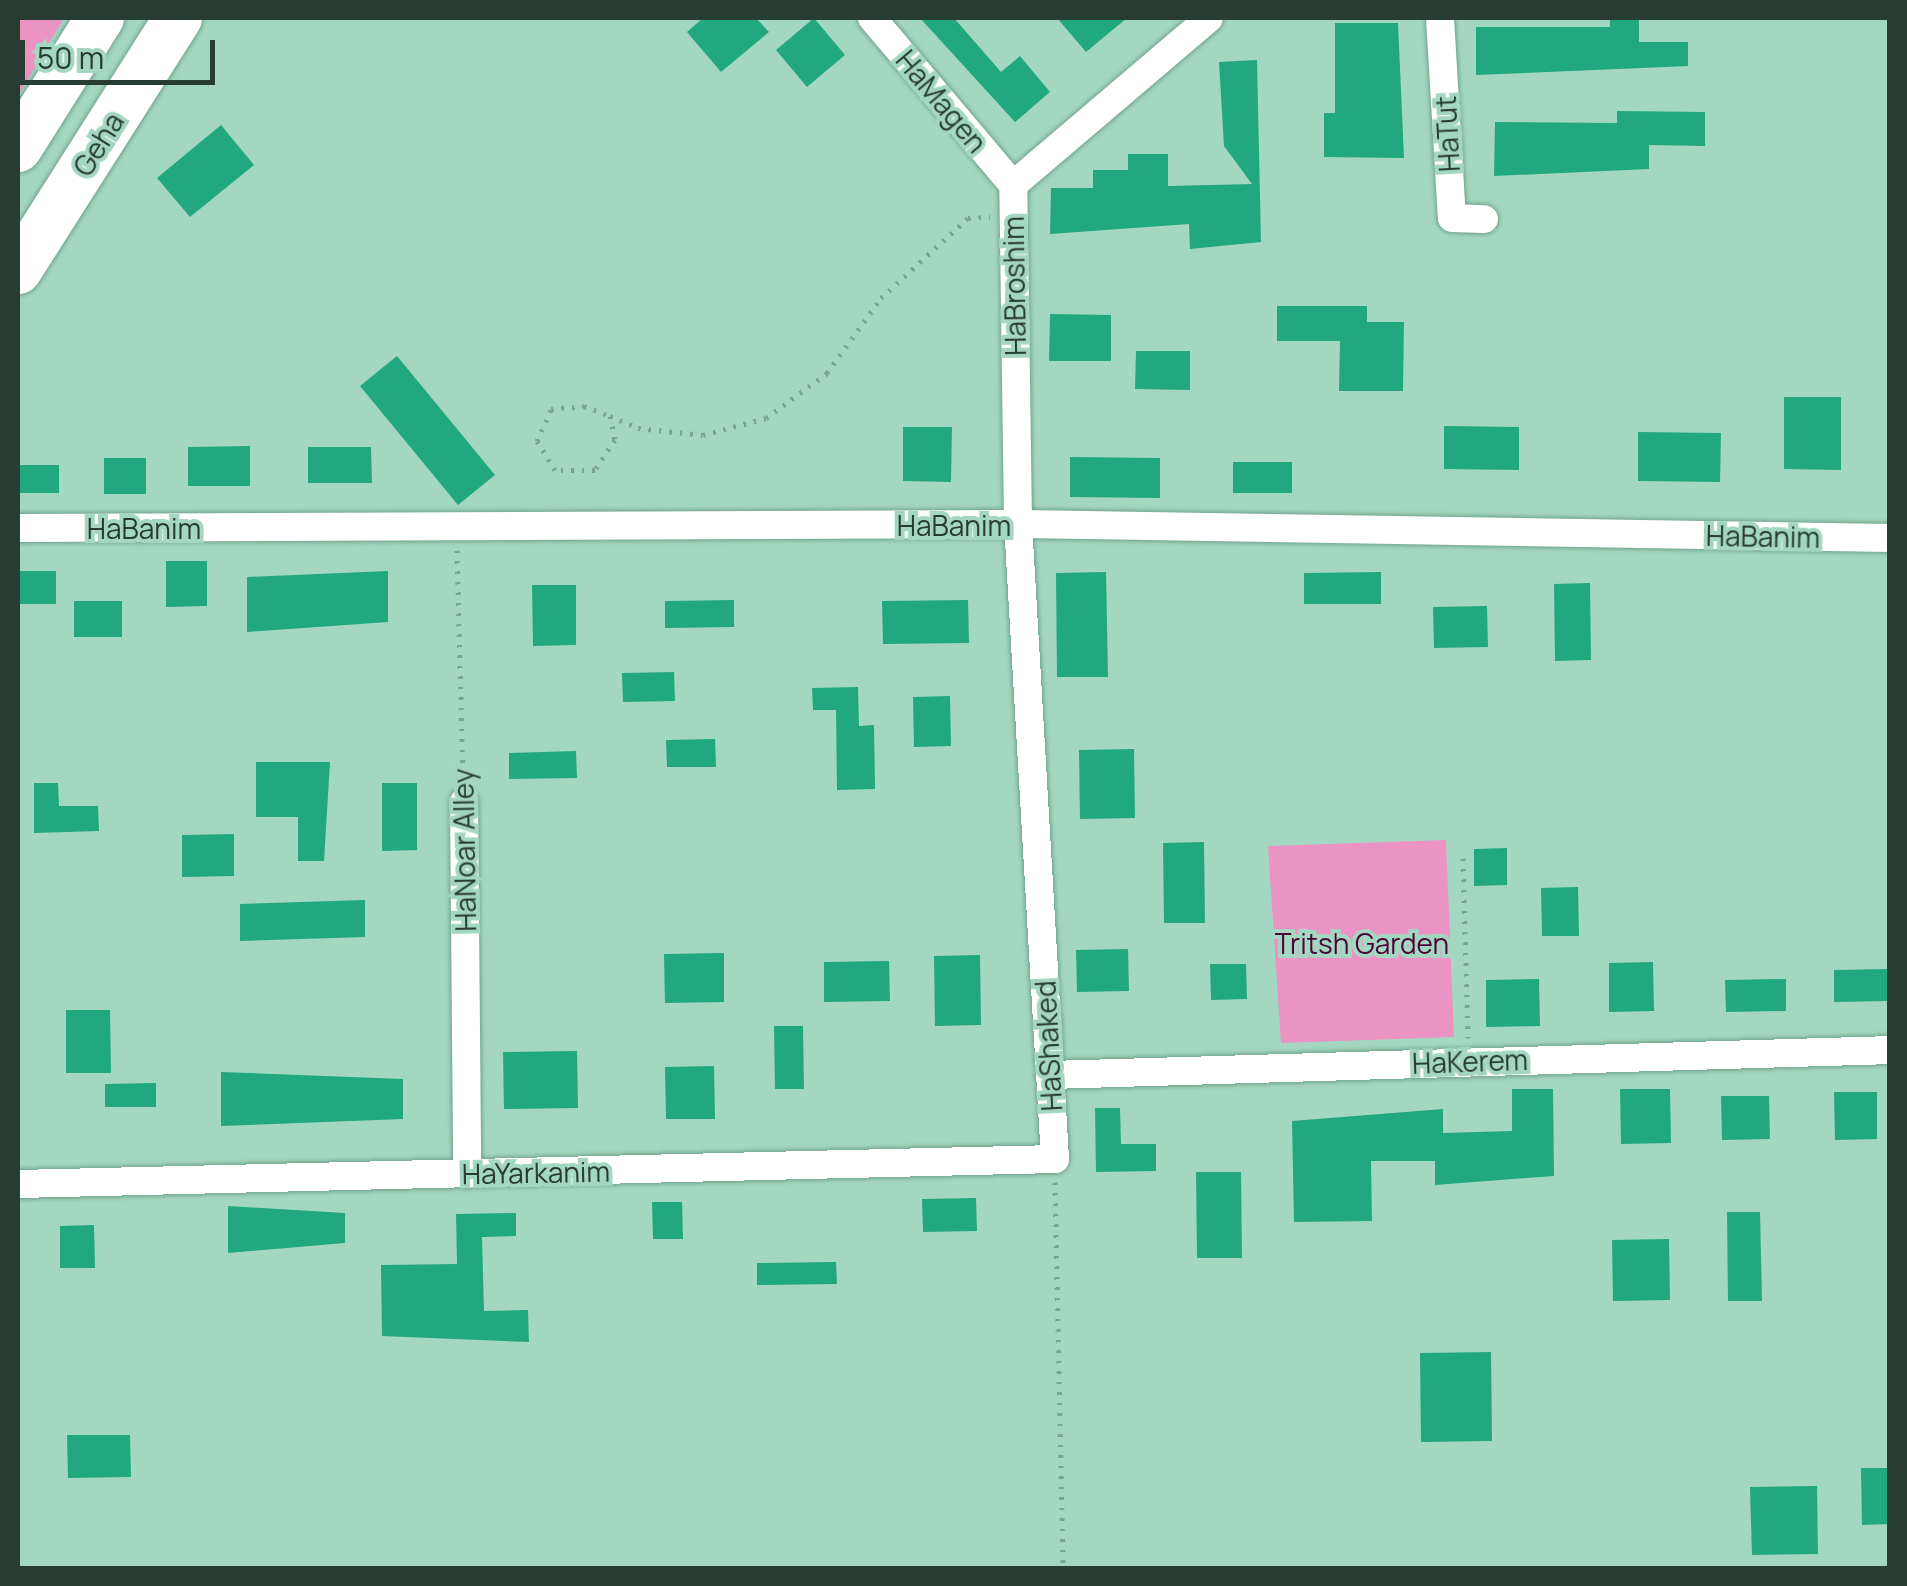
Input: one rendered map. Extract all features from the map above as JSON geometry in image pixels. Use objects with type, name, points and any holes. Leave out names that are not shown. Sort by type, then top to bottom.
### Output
[{"type":"highway","points":[[18,148],[100,18]]},
{"type":"highway","name":"Geha","points":[[18,270],[178,18]]},
{"type":"street","name":"HaMagen","points":[[872,18],[1012,186]]},
{"type":"street","name":"HaBroshim","points":[[1018,524],[1012,186],[1209,18]]},
{"type":"street","name":"HaTut","points":[[1440,18],[1452,218],[1484,219]]},
{"type":"street","name":"HaBanim","points":[[18,528],[1018,524],[1890,538]]},
{"type":"street","name":"HaShaked","points":[[1018,524],[1055,1158]]},
{"type":"street","name":"HaNoar Alley","points":[[464,802],[467,1174]]},
{"type":"street","name":"HaKerem","points":[[1050,1075],[1890,1050]]},
{"type":"street","name":"HaYarkanim","points":[[18,1184],[1055,1158]]},
{"type":"path","points":[[610,416],[615,440],[595,470],[554,470],[537,440],[551,409],[584,406],[610,416],[703,435],[766,418],[827,373],[881,298],[968,218],[1013,216]]},
{"type":"path","name":"HaNoar Alley","points":[[456,527],[464,802]]},
{"type":"path","points":[[1463,858],[1469,1061]]},
{"type":"path","points":[[1055,1158],[1063,1568]]},
{"type":"green space","points":[[18,18],[64,18],[18,96]]},
{"type":"green space","name":"Tritsh Garden","points":[[1446,840],[1454,1037],[1281,1043],[1268,846]]},
{"type":"building","points":[[703,18],[756,18],[769,32],[721,72],[687,32]]},
{"type":"building","points":[[814,18],[845,55],[807,87],[776,50]]},
{"type":"building","points":[[920,18],[954,18],[1001,72],[1020,56],[1050,92],[1015,122]]},
{"type":"building","points":[[1057,18],[1127,18],[1086,52]]},
{"type":"building","points":[[1610,19],[1639,19],[1639,42],[1688,42],[1688,66],[1476,75],[1476,27],[1610,27]]},
{"type":"building","points":[[1335,23],[1398,23],[1404,158],[1324,157],[1324,113],[1335,113]]},
{"type":"building","points":[[1257,60],[1261,242],[1190,249],[1189,224],[1050,234],[1051,188],[1093,188],[1093,170],[1128,170],[1128,154],[1168,154],[1168,186],[1252,184],[1224,146],[1219,62]]},
{"type":"building","points":[[1617,111],[1705,112],[1705,146],[1649,145],[1649,169],[1494,176],[1495,122],[1617,123]]},
{"type":"building","points":[[221,125],[254,165],[190,217],[157,178]]},
{"type":"building","points":[[1277,306],[1367,306],[1367,322],[1404,322],[1403,391],[1339,391],[1340,341],[1277,341]]},
{"type":"building","points":[[1050,314],[1111,315],[1111,361],[1049,361]]},
{"type":"building","points":[[1136,351],[1190,351],[1190,390],[1135,389]]},
{"type":"building","points":[[397,356],[495,475],[458,505],[360,386]]},
{"type":"building","points":[[1784,397],[1841,397],[1841,470],[1784,469]]},
{"type":"building","points":[[1444,426],[1519,427],[1519,470],[1444,469]]},
{"type":"building","points":[[903,427],[952,427],[951,482],[903,481]]},
{"type":"building","points":[[1638,432],[1721,433],[1720,482],[1638,481]]},
{"type":"building","points":[[250,446],[250,486],[188,486],[188,447]]},
{"type":"building","points":[[308,447],[371,447],[372,483],[308,483]]},
{"type":"building","points":[[1070,457],[1160,458],[1160,498],[1070,497]]},
{"type":"building","points":[[104,458],[146,458],[146,494],[104,494]]},
{"type":"building","points":[[1233,462],[1292,462],[1292,493],[1233,493]]},
{"type":"building","points":[[18,465],[59,465],[59,493],[18,493]]},
{"type":"building","points":[[166,561],[207,561],[207,606],[166,607]]},
{"type":"building","points":[[18,571],[56,571],[56,604],[18,604]]},
{"type":"building","points":[[388,571],[388,622],[247,632],[247,577]]},
{"type":"building","points":[[1106,572],[1108,677],[1057,677],[1056,573]]},
{"type":"building","points":[[1381,572],[1381,604],[1304,604],[1304,573]]},
{"type":"building","points":[[1590,583],[1591,660],[1555,661],[1554,584]]},
{"type":"building","points":[[532,585],[576,585],[576,645],[533,646]]},
{"type":"building","points":[[734,600],[734,627],[665,628],[665,601]]},
{"type":"building","points":[[968,600],[969,643],[883,644],[882,601]]},
{"type":"building","points":[[74,601],[122,601],[122,637],[74,637]]},
{"type":"building","points":[[1487,606],[1488,647],[1434,648],[1433,607]]},
{"type":"building","points":[[674,672],[675,701],[623,702],[622,673]]},
{"type":"building","points":[[858,687],[859,726],[874,725],[875,789],[837,790],[836,710],[813,710],[812,688]]},
{"type":"building","points":[[950,696],[951,746],[914,747],[913,697]]},
{"type":"building","points":[[715,739],[716,767],[667,767],[666,740]]},
{"type":"building","points":[[1134,749],[1135,818],[1080,819],[1079,750]]},
{"type":"building","points":[[576,751],[577,778],[509,779],[509,753]]},
{"type":"building","points":[[256,762],[330,762],[324,861],[298,861],[298,817],[256,817]]},
{"type":"building","points":[[34,783],[58,783],[59,806],[98,806],[99,831],[34,833]]},
{"type":"building","points":[[382,783],[417,783],[417,850],[382,851]]},
{"type":"building","points":[[234,834],[234,876],[182,877],[182,835]]},
{"type":"building","points":[[1204,842],[1205,923],[1164,923],[1163,843]]},
{"type":"building","points":[[1507,848],[1507,885],[1474,886],[1474,849]]},
{"type":"building","points":[[1578,887],[1579,936],[1542,936],[1541,888]]},
{"type":"building","points":[[365,900],[365,937],[240,941],[240,904]]},
{"type":"building","points":[[1128,949],[1129,991],[1077,992],[1076,950]]},
{"type":"building","points":[[724,953],[724,1002],[665,1003],[664,954]]},
{"type":"building","points":[[980,955],[981,1025],[935,1026],[934,956]]},
{"type":"building","points":[[889,961],[890,1001],[824,1002],[824,962]]},
{"type":"building","points":[[1653,962],[1654,1011],[1609,1012],[1609,963]]},
{"type":"building","points":[[1210,964],[1246,964],[1247,999],[1211,1000]]},
{"type":"building","points":[[1890,969],[1890,1001],[1834,1002],[1834,970]]},
{"type":"building","points":[[1539,979],[1540,1026],[1486,1027],[1486,980]]},
{"type":"building","points":[[1786,979],[1786,1011],[1726,1012],[1725,980]]},
{"type":"building","points":[[66,1010],[110,1010],[111,1073],[66,1073]]},
{"type":"building","points":[[774,1026],[803,1026],[804,1089],[775,1089]]},
{"type":"building","points":[[577,1051],[578,1108],[504,1109],[503,1052]]},
{"type":"building","points":[[714,1066],[715,1119],[666,1119],[665,1067]]},
{"type":"building","points":[[221,1072],[403,1079],[403,1119],[221,1126]]},
{"type":"building","points":[[156,1083],[156,1107],[105,1107],[105,1084]]},
{"type":"building","points":[[1512,1089],[1553,1089],[1554,1176],[1435,1185],[1435,1161],[1371,1161],[1372,1221],[1294,1222],[1292,1121],[1443,1109],[1443,1133],[1512,1131]]},
{"type":"building","points":[[1620,1089],[1670,1089],[1671,1143],[1621,1144]]},
{"type":"building","points":[[1834,1092],[1877,1092],[1877,1139],[1835,1140]]},
{"type":"building","points":[[1721,1096],[1769,1096],[1770,1139],[1722,1140]]},
{"type":"building","points":[[1095,1108],[1120,1108],[1121,1144],[1156,1144],[1156,1171],[1096,1172]]},
{"type":"building","points":[[1196,1172],[1241,1172],[1242,1258],[1197,1258]]},
{"type":"building","points":[[976,1198],[977,1231],[923,1232],[922,1199]]},
{"type":"building","points":[[652,1202],[682,1202],[683,1239],[653,1239]]},
{"type":"building","points":[[228,1206],[345,1213],[345,1243],[228,1253]]},
{"type":"building","points":[[1727,1212],[1760,1212],[1762,1301],[1728,1301]]},
{"type":"building","points":[[516,1213],[516,1236],[482,1237],[484,1311],[528,1310],[529,1342],[382,1336],[381,1265],[457,1264],[456,1214]]},
{"type":"building","points":[[94,1225],[95,1268],[60,1268],[60,1226]]},
{"type":"building","points":[[1669,1239],[1670,1300],[1613,1301],[1612,1240]]},
{"type":"building","points":[[836,1262],[837,1284],[757,1285],[757,1263]]},
{"type":"building","points":[[1491,1352],[1492,1441],[1421,1442],[1420,1353]]},
{"type":"building","points":[[67,1435],[130,1435],[131,1477],[68,1478]]},
{"type":"building","points":[[1861,1468],[1890,1468],[1890,1524],[1862,1525]]},
{"type":"building","points":[[1817,1486],[1818,1554],[1752,1555],[1750,1487]]}]
